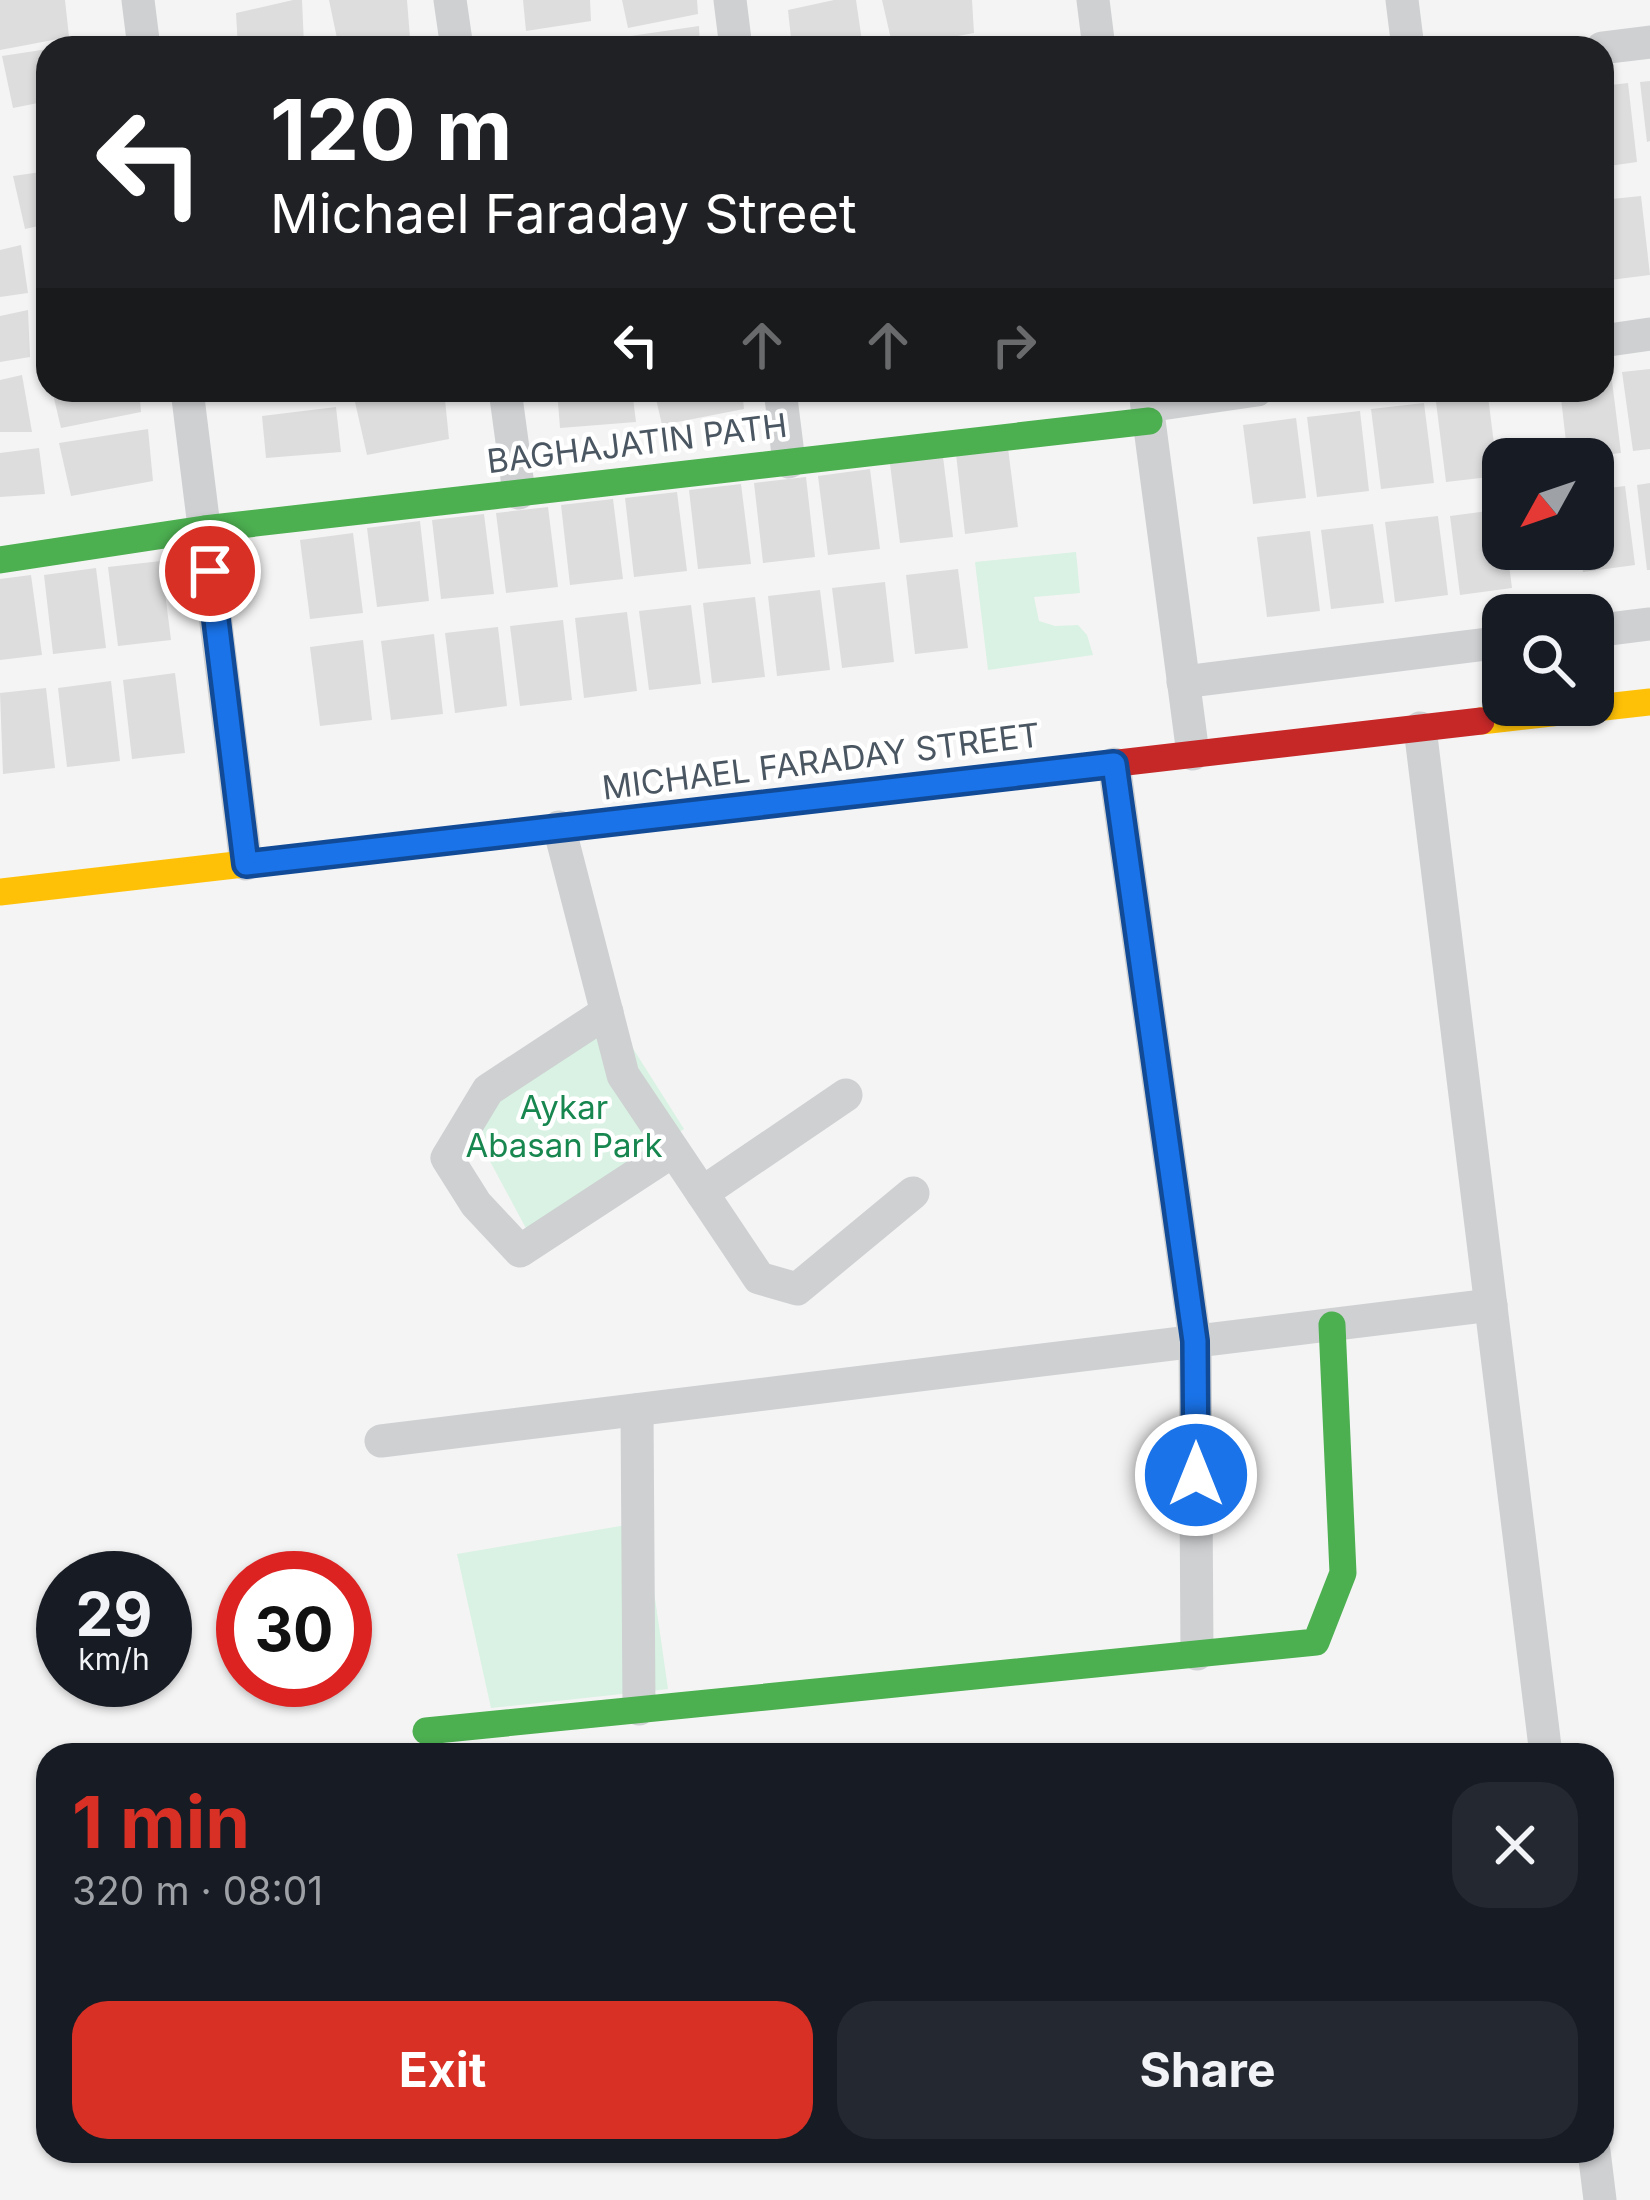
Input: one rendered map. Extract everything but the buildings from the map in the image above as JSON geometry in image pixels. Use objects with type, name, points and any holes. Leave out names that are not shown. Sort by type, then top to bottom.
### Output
[{"type":"street","points":[[138,0],[142,36]]},
{"type":"street","points":[[450,0],[455,36]]},
{"type":"street","points":[[730,0],[734,36]]},
{"type":"street","points":[[1093,0],[1098,36]]},
{"type":"street","points":[[1402,0],[1406,36]]},
{"type":"street","points":[[1614,46],[1650,42]]},
{"type":"street","points":[[1614,339],[1650,334]]},
{"type":"street","points":[[188,402],[246,864]]},
{"type":"street","points":[[507,402],[519,493]]},
{"type":"street","points":[[782,402],[789,462]]},
{"type":"street","points":[[1147,406],[1193,754]]},
{"type":"street","name":"BAGHAJATIN PATH","points":[[0,560],[204,529],[789,462],[1147,406]]},
{"type":"street","points":[[1614,628],[1650,624]]},
{"type":"street","points":[[1184,682],[1482,645]]},
{"type":"street","name":"MICHAEL FARADAY STREET","points":[[0,892],[1650,702]]},
{"type":"street","points":[[1420,728],[1545,1743]]},
{"type":"street","points":[[1114,764],[1195,1341],[1197,1654]]},
{"type":"street","points":[[559,827],[623,1075],[759,1278],[797,1289],[913,1192]]},
{"type":"street","points":[[607,1012],[488,1090],[447,1158],[476,1204],[520,1251],[673,1151]]},
{"type":"street","points":[[702,1193],[846,1096]]},
{"type":"street","points":[[381,1441],[1491,1305]]},
{"type":"street","points":[[426,1730],[1316,1642],[1343,1573],[1332,1325]]},
{"type":"street","points":[[637,1410],[639,1709]]},
{"type":"street","points":[[1595,2163],[1600,2200]]},
{"type":"green space","points":[[1076,552],[1080,593],[1034,597],[1039,621],[1078,625],[1093,655],[988,670],[975,562]]},
{"type":"green space","name":"Aykar Abasan Park","points":[[613,1017],[684,1129],[528,1232],[462,1109]]},
{"type":"green space","points":[[644,1522],[668,1689],[491,1708],[457,1554]]},
{"type":"traffic: fast","points":[[0,560],[204,529],[1149,421]]},
{"type":"traffic: fast","points":[[426,1731],[1316,1642],[1343,1573],[1332,1325]]},
{"type":"traffic: slow","points":[[1481,721],[1650,702]]},
{"type":"traffic: slow","points":[[0,892],[704,811]]},
{"type":"traffic: jam","points":[[704,811],[1481,721]]},
{"type":"route","points":[[210,571],[246,864],[1114,764],[1195,1341],[1196,1475]]}]
